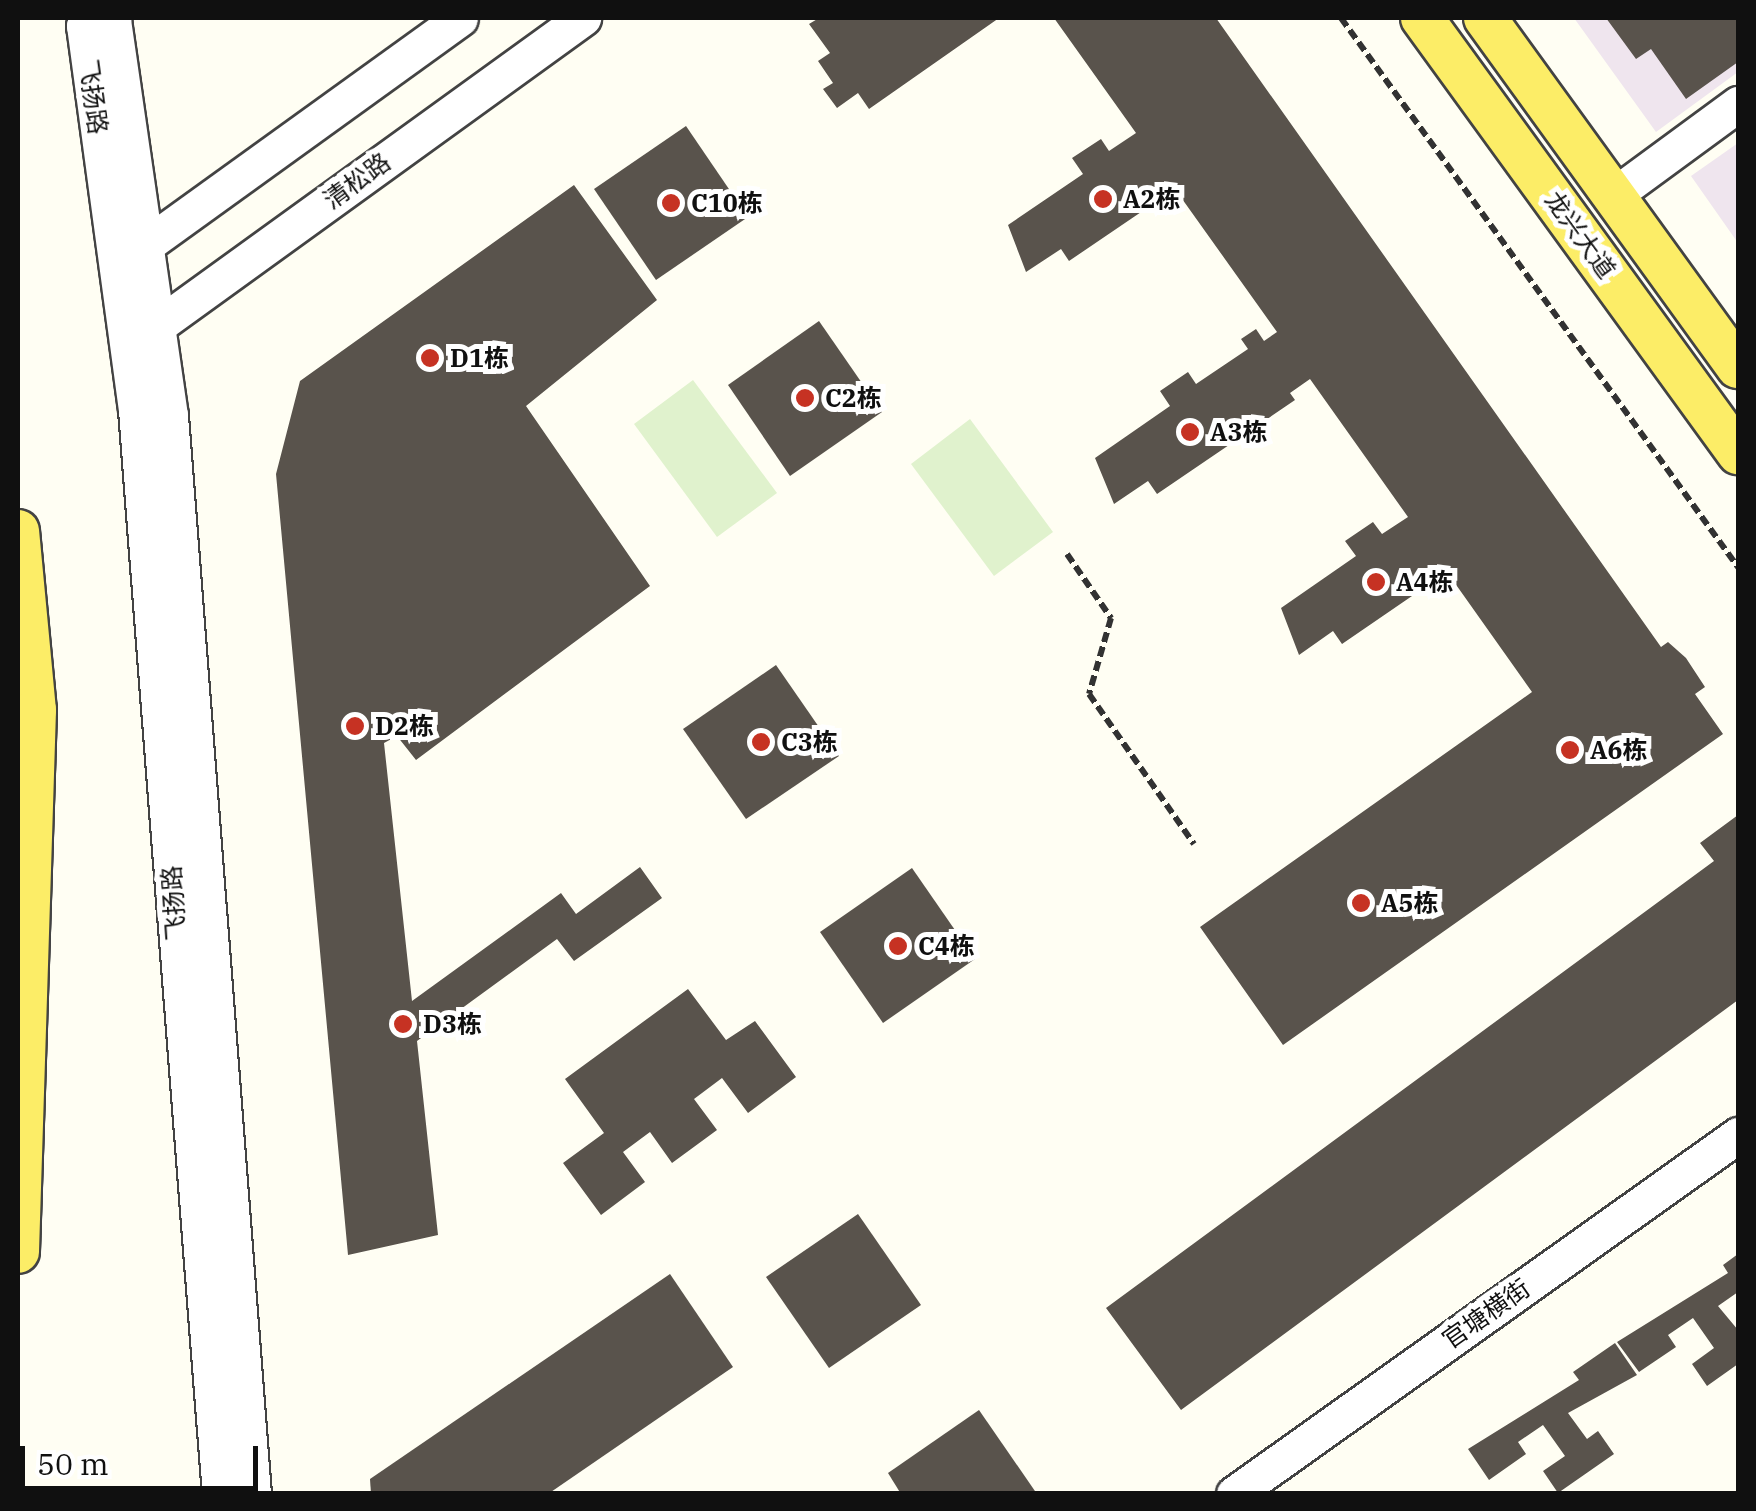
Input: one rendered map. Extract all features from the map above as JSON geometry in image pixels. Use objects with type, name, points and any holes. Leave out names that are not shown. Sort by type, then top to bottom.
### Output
[{"type":"main road","name":"龙兴大道","points":[[1422,18],[1738,453]]},
{"type":"main road","name":"龙兴大道","points":[[1485,18],[1738,367]]},
{"type":"main road","points":[[18,531],[35,710],[18,1252]]},
{"type":"street","points":[[116,267],[460,18]]},
{"type":"street","name":"清松路","points":[[141,328],[584,18]]},
{"type":"street","name":"飞扬路","points":[[220,1494],[141,328],[146,246],[113,20],[84,26],[116,267],[141,328],[253,1494]]},
{"type":"street","points":[[1614,195],[1738,104]]},
{"type":"street","name":"官塘横街","points":[[1234,1494],[1738,1136]]},
{"type":"path","points":[[1341,18],[1738,567]]},
{"type":"path","points":[[1066,554],[1111,618],[1089,694],[1194,844]]},
{"type":"shaded area","points":[[1574,18],[1738,18],[1738,72],[1656,132]]},
{"type":"shaded area","points":[[1738,143],[1738,243],[1691,176]]},
{"type":"green space","points":[[693,380],[777,493],[717,537],[634,424]]},
{"type":"green space","points":[[970,419],[1053,532],[994,576],[911,464]]},
{"type":"building","points":[[819,18],[999,18],[869,109],[858,93],[837,108],[823,89],[833,83],[818,61],[830,53],[809,24]]},
{"type":"building","points":[[1054,18],[1216,18],[1661,647],[1668,642],[1686,658],[1705,687],[1695,694],[1723,734],[1283,1045],[1200,927],[1532,692],[1447,572],[1342,644],[1333,631],[1299,655],[1281,608],[1356,556],[1345,541],[1373,522],[1382,534],[1408,517],[1310,379],[1290,393],[1295,400],[1157,494],[1148,481],[1114,504],[1095,458],[1170,406],[1160,391],[1188,372],[1196,384],[1248,349],[1241,339],[1256,329],[1264,341],[1277,332],[1175,189],[1069,261],[1061,249],[1026,272],[1008,225],[1083,174],[1072,158],[1101,139],[1109,151],[1136,133]]},
{"type":"building","points":[[1606,18],[1738,18],[1738,62],[1686,99],[1651,49],[1636,59]]},
{"type":"building","name":"C10栋","points":[[686,126],[748,217],[656,280],[594,189]]},
{"type":"building","points":[[574,185],[657,300],[526,406],[650,586],[416,760],[397,736],[384,743],[412,1001],[561,893],[576,914],[640,867],[662,898],[574,961],[557,939],[417,1041],[438,1235],[348,1255],[276,474],[300,381]]},
{"type":"building","name":"C2栋","points":[[819,321],[882,412],[790,476],[728,385]]},
{"type":"building","name":"C3栋","points":[[776,665],[839,756],[746,819],[683,729]]},
{"type":"building","points":[[1738,815],[1738,1000],[1181,1410],[1106,1308],[1714,861],[1700,843]]},
{"type":"building","name":"C4栋","points":[[912,868],[975,959],[883,1023],[820,932]]},
{"type":"building","points":[[688,989],[726,1040],[755,1021],[796,1077],[748,1113],[722,1078],[694,1099],[717,1130],[672,1163],[650,1132],[623,1152],[645,1182],[601,1215],[563,1163],[604,1133],[565,1079]]},
{"type":"building","points":[[858,1214],[921,1305],[829,1368],[766,1277]]},
{"type":"building","points":[[1738,1254],[1738,1292],[1718,1306],[1738,1330],[1738,1364],[1707,1386],[1692,1364],[1714,1348],[1693,1318],[1668,1335],[1676,1347],[1639,1372],[1617,1342],[1728,1273],[1723,1265]]},
{"type":"building","points":[[670,1274],[733,1367],[548,1494],[371,1494],[370,1479]]},
{"type":"building","points":[[1615,1343],[1637,1375],[1568,1413],[1587,1439],[1598,1431],[1614,1454],[1558,1493],[1543,1471],[1565,1456],[1543,1425],[1518,1442],[1526,1454],[1489,1480],[1468,1449],[1579,1380],[1573,1372]]},
{"type":"building","points":[[979,1410],[1037,1494],[901,1494],[888,1473]]},
{"type":"place","name":"A2栋","points":[[1103,199]]},
{"type":"place","name":"C10栋","points":[[671,203]]},
{"type":"place","name":"D1栋","points":[[430,358]]},
{"type":"place","name":"C2栋","points":[[805,398]]},
{"type":"place","name":"A3栋","points":[[1190,432]]},
{"type":"place","name":"A4栋","points":[[1376,582]]},
{"type":"place","name":"D2栋","points":[[355,726]]},
{"type":"place","name":"C3栋","points":[[761,742]]},
{"type":"place","name":"A6栋","points":[[1570,750]]},
{"type":"place","name":"A5栋","points":[[1361,903]]},
{"type":"place","name":"C4栋","points":[[898,946]]},
{"type":"place","name":"D3栋","points":[[403,1024]]}]
